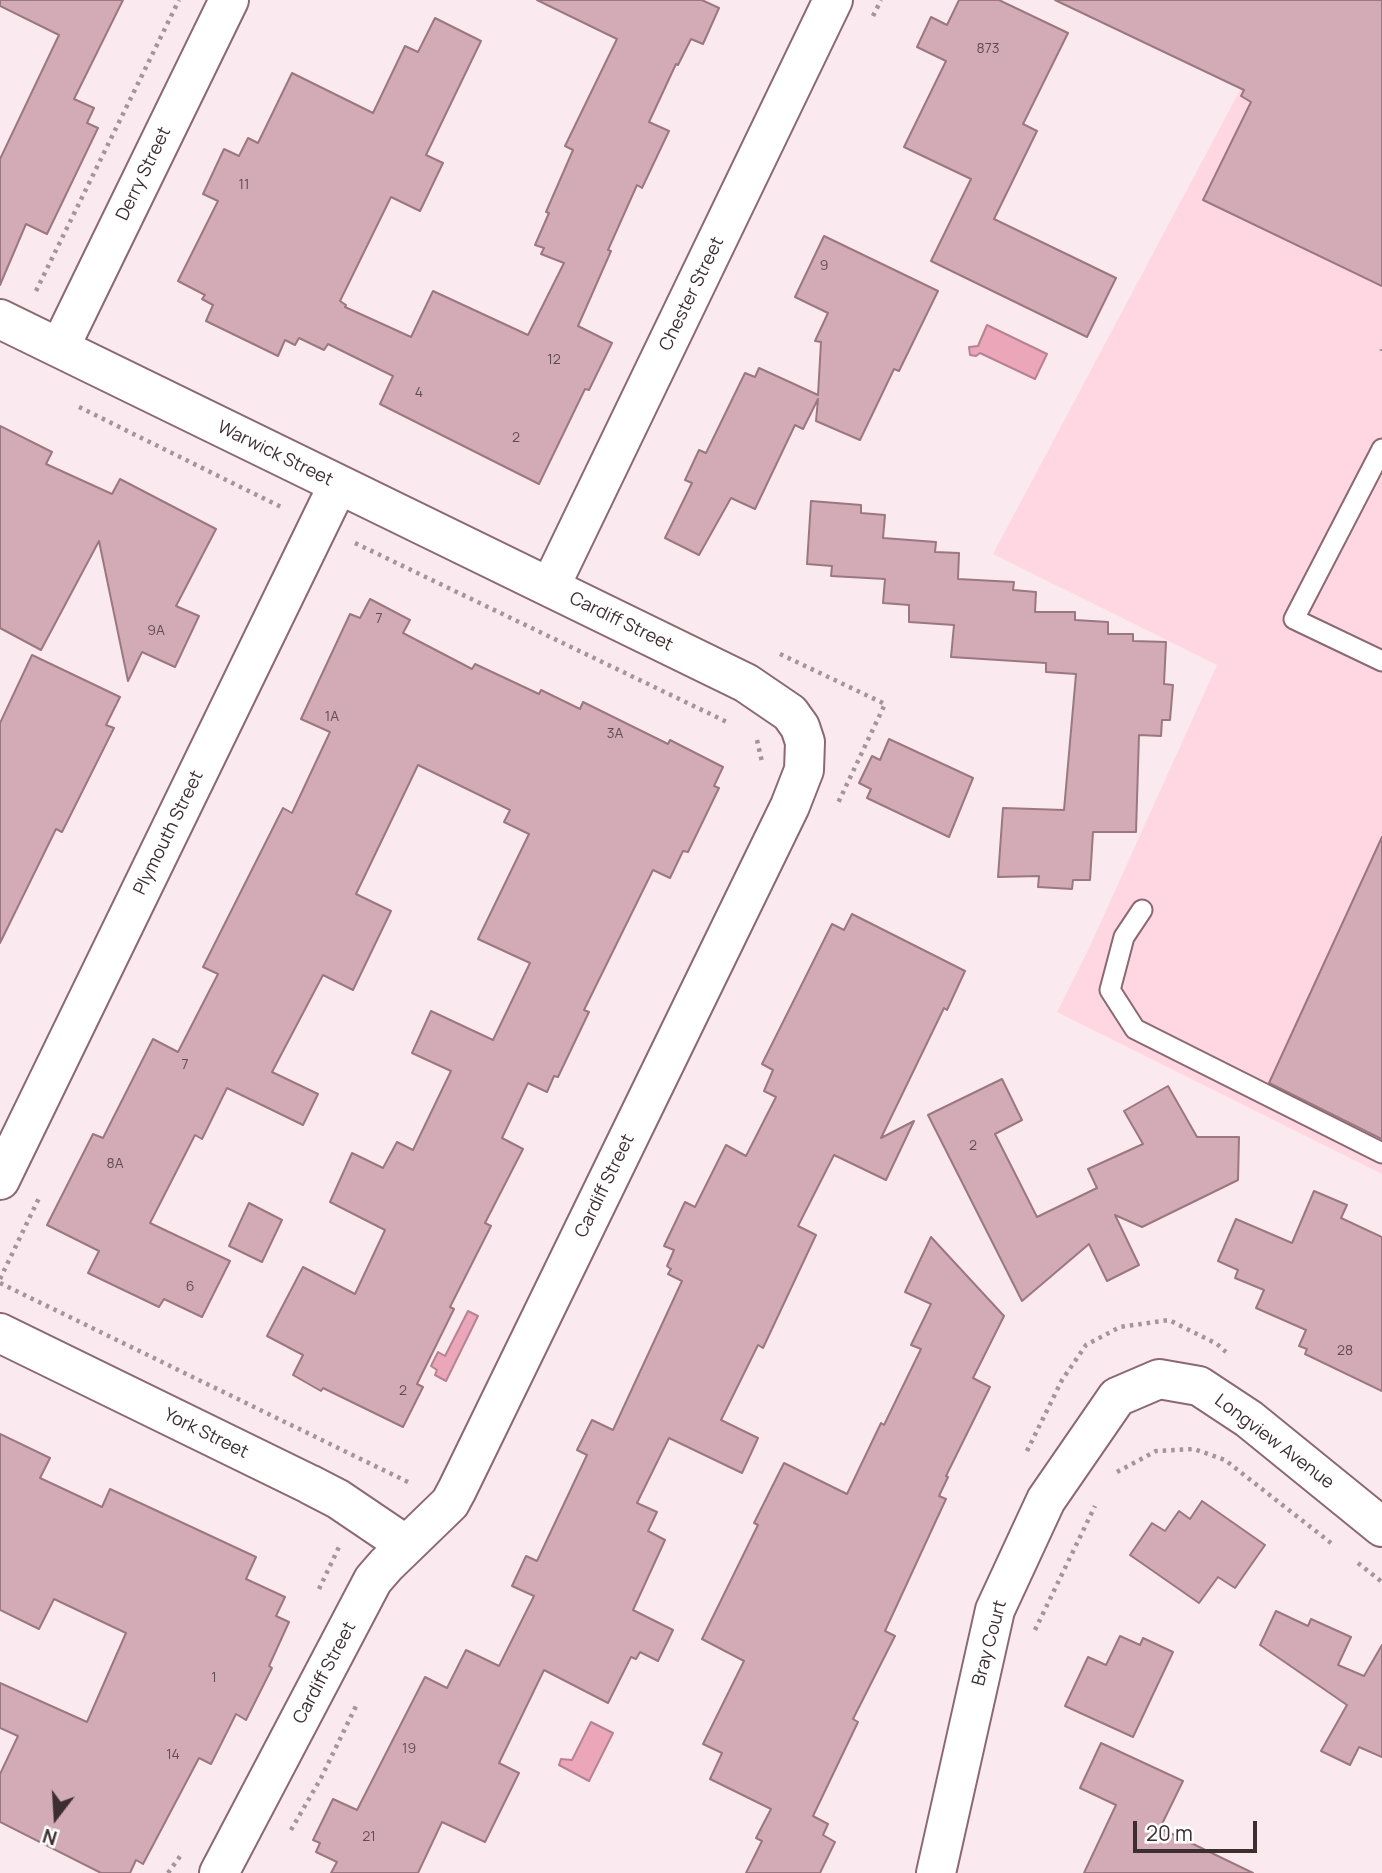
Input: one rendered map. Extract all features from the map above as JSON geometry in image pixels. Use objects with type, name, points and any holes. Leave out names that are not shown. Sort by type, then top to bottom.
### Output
[{"type":"street","name":"Derry Street","points":[[60,347],[229,0]]},
{"type":"street","name":"Chester Street","points":[[550,587],[833,0]]},
{"type":"street","name":"Warwick Street","points":[[0,318],[550,587]]},
{"type":"street","name":"Plymouth Street","points":[[0,1180],[338,485]]},
{"type":"street","name":"Cardiff Street","points":[[219,1873],[373,1580],[450,1503],[457,1490],[790,806],[804,770],[805,742],[800,727],[790,713],[775,701],[747,683],[550,587]]},
{"type":"street","name":"York Street","points":[[0,1333],[309,1484],[372,1520],[406,1545]]},
{"type":"street","name":"Longview Avenue","points":[[1117,1397],[1159,1379],[1199,1386],[1249,1419],[1382,1527]]},
{"type":"street","name":"Bray Court","points":[[936,1873],[995,1611],[1046,1500],[1117,1397]]},
{"type":"lane","points":[[1382,449],[1294,619],[1382,661]]},
{"type":"lane","points":[[1142,910],[1124,937],[1110,990],[1135,1029],[1382,1153]]},
{"type":"path","points":[[36,291],[178,0]]},
{"type":"path","points":[[869,25],[881,0]]},
{"type":"path","points":[[73,404],[731,724]]},
{"type":"path","points":[[775,651],[885,704],[833,814]]},
{"type":"path","points":[[756,737],[763,767]]},
{"type":"path","points":[[0,1283],[413,1485]]},
{"type":"path","points":[[1112,1481],[1119,1469],[1156,1451],[1194,1449],[1225,1460],[1340,1549]]},
{"type":"path","points":[[316,1594],[339,1546],[408,1493],[419,1472]]},
{"type":"path","points":[[1031,1637],[1096,1503]]},
{"type":"path","points":[[1350,1557],[1382,1581]]},
{"type":"path","points":[[287,1838],[321,1778],[361,1696]]},
{"type":"path","points":[[169,1873],[182,1852]]},
{"type":"shaded area","points":[[1288,0],[1382,0],[1382,1174],[1057,1012],[1090,946],[1217,665],[993,554]]},
{"type":"shaded area","points":[[987,325],[1047,354],[1035,379],[980,353],[976,356],[970,355],[969,347],[978,346]]},
{"type":"shaded area","points":[[468,1311],[478,1316],[446,1381],[435,1375],[437,1370],[431,1366],[438,1352],[445,1356]]},
{"type":"shaded area","points":[[591,1722],[613,1733],[589,1781],[559,1765],[561,1759],[572,1760]]},
{"type":"building","points":[[0,0],[123,0],[74,99],[94,108],[87,123],[98,128],[47,234],[26,224],[0,285],[0,159],[59,35],[0,6]]},
{"type":"building","points":[[537,0],[702,0],[719,8],[703,44],[691,39],[649,122],[669,131],[642,188],[637,185],[578,326],[612,343],[589,390],[585,389],[539,484],[380,404],[393,376],[328,344],[324,350],[299,338],[295,345],[285,340],[278,356],[206,321],[213,305],[202,299],[205,295],[178,281],[218,201],[203,194],[224,149],[239,156],[248,138],[258,143],[292,73],[373,113],[405,46],[418,52],[435,18],[481,41],[426,155],[443,163],[420,211],[391,197],[340,301],[345,307],[411,337],[433,291],[528,335],[564,263],[541,254],[544,248],[535,245],[573,150],[565,146],[617,39]]},
{"type":"building","points":[[959,0],[999,0],[1068,33],[1023,124],[1037,131],[994,219],[1116,278],[1087,337],[931,261],[971,179],[904,147],[946,61],[917,47],[931,17],[947,25]]},
{"type":"building","points":[[1055,0],[1382,0],[1382,286],[1203,200],[1251,102],[1241,96],[1244,90]]},
{"type":"building","points":[[824,236],[938,291],[899,371],[894,369],[860,440],[816,421],[818,399],[803,429],[795,425],[755,509],[731,498],[699,555],[665,538],[692,483],[685,480],[699,450],[706,453],[745,373],[755,377],[759,368],[818,395],[821,342],[815,341],[828,313],[795,297]]},
{"type":"building","points":[[0,426],[52,452],[46,464],[112,494],[120,479],[216,529],[176,606],[199,616],[175,667],[142,652],[128,681],[99,541],[41,650],[0,628]]},
{"type":"building","points":[[811,501],[861,505],[861,513],[885,515],[883,538],[936,542],[935,552],[959,553],[958,579],[1014,582],[1013,590],[1036,592],[1035,612],[1075,612],[1075,620],[1108,622],[1108,634],[1133,634],[1133,641],[1166,642],[1164,684],[1173,685],[1170,720],[1162,720],[1161,736],[1139,735],[1136,832],[1093,832],[1090,880],[1073,880],[1072,889],[1038,887],[1039,876],[998,877],[1003,808],[1064,810],[1076,674],[1046,672],[1046,663],[951,657],[954,625],[909,622],[909,605],[883,603],[885,579],[831,576],[832,566],[807,564]]},
{"type":"building","points":[[370,599],[410,620],[403,633],[472,669],[475,664],[539,694],[541,690],[580,709],[583,702],[668,744],[670,740],[723,767],[714,786],[719,788],[688,852],[683,851],[670,878],[653,870],[584,1010],[589,1012],[558,1077],[554,1076],[547,1092],[528,1083],[502,1138],[523,1149],[485,1223],[491,1226],[450,1307],[454,1309],[417,1384],[423,1387],[403,1427],[323,1388],[321,1391],[293,1375],[303,1355],[267,1336],[303,1267],[355,1294],[385,1230],[330,1202],[352,1153],[383,1168],[397,1142],[413,1150],[451,1071],[412,1053],[431,1011],[493,1040],[530,963],[478,939],[529,834],[504,822],[510,810],[418,765],[356,894],[391,911],[353,990],[323,975],[272,1072],[318,1094],[303,1125],[227,1088],[202,1139],[195,1135],[150,1223],[230,1261],[202,1317],[164,1299],[159,1307],[88,1273],[99,1251],[47,1225],[93,1134],[103,1138],[153,1039],[178,1052],[218,974],[203,967],[283,808],[292,813],[330,732],[301,719],[350,614],[360,618]]},
{"type":"building","points":[[32,655],[120,697],[106,725],[114,728],[62,832],[56,829],[0,943],[0,723]]},
{"type":"building","points":[[889,739],[973,778],[949,837],[867,798],[871,789],[859,783],[872,756],[880,760]]},
{"type":"building","points":[[1382,837],[1382,1139],[1269,1083]]},
{"type":"building","points":[[852,914],[965,971],[947,1010],[944,1008],[881,1138],[914,1121],[886,1180],[834,1155],[798,1226],[816,1235],[763,1348],[758,1345],[721,1420],[758,1438],[742,1473],[669,1438],[637,1503],[657,1512],[648,1531],[665,1540],[633,1610],[673,1630],[658,1661],[640,1652],[636,1659],[631,1657],[608,1703],[544,1670],[499,1763],[519,1773],[485,1842],[442,1822],[418,1873],[331,1873],[337,1862],[316,1852],[320,1843],[313,1840],[333,1799],[357,1810],[425,1677],[447,1688],[466,1650],[499,1666],[534,1596],[512,1586],[526,1556],[537,1561],[587,1455],[577,1450],[592,1420],[613,1430],[682,1281],[668,1274],[671,1269],[667,1266],[674,1250],[664,1246],[685,1202],[695,1207],[726,1145],[746,1156],[776,1097],[764,1091],[773,1070],[762,1064],[832,924],[844,930]]},
{"type":"building","points":[[1002,1079],[1022,1120],[995,1134],[1037,1217],[1097,1188],[1088,1169],[1143,1144],[1124,1111],[1168,1086],[1197,1137],[1239,1137],[1238,1180],[1142,1227],[1115,1215],[1139,1265],[1107,1281],[1089,1244],[1022,1301],[928,1115]]},
{"type":"building","points":[[1314,1191],[1347,1205],[1341,1218],[1382,1237],[1382,1391],[1305,1354],[1307,1349],[1299,1346],[1306,1330],[1256,1308],[1264,1290],[1235,1278],[1238,1270],[1218,1261],[1236,1219],[1292,1243]]},
{"type":"building","points":[[249,1203],[282,1220],[262,1262],[229,1246]]},
{"type":"building","points":[[931,1237],[1004,1316],[973,1378],[990,1387],[946,1476],[948,1477],[939,1496],[946,1499],[885,1631],[895,1636],[853,1719],[858,1722],[813,1816],[828,1824],[823,1835],[835,1842],[820,1873],[746,1873],[762,1841],[756,1838],[771,1809],[710,1779],[722,1753],[703,1744],[744,1661],[702,1639],[758,1525],[754,1523],[784,1463],[847,1494],[921,1349],[911,1345],[931,1304],[905,1292]]},
{"type":"building","points":[[0,1434],[50,1458],[40,1478],[102,1507],[110,1489],[256,1557],[246,1579],[285,1597],[276,1616],[289,1622],[269,1666],[272,1668],[246,1720],[236,1714],[211,1764],[199,1758],[143,1864],[136,1860],[130,1873],[101,1873],[0,1822],[0,1774],[18,1736],[0,1728],[0,1683],[87,1722],[126,1633],[54,1599],[39,1629],[0,1610]]},
{"type":"building","points":[[1202,1501],[1265,1545],[1235,1588],[1218,1577],[1199,1603],[1130,1555],[1152,1523],[1165,1531],[1179,1511],[1190,1519]]},
{"type":"building","points":[[1276,1611],[1308,1626],[1311,1619],[1351,1637],[1338,1665],[1364,1676],[1382,1645],[1382,1757],[1359,1747],[1350,1765],[1321,1751],[1347,1705],[1260,1645]]},
{"type":"building","points":[[1120,1636],[1140,1645],[1143,1638],[1173,1652],[1133,1737],[1065,1706],[1088,1657],[1106,1665]]},
{"type":"building","points":[[1101,1743],[1183,1781],[1160,1828],[1253,1873],[1084,1873],[1116,1805],[1080,1788]]}]
